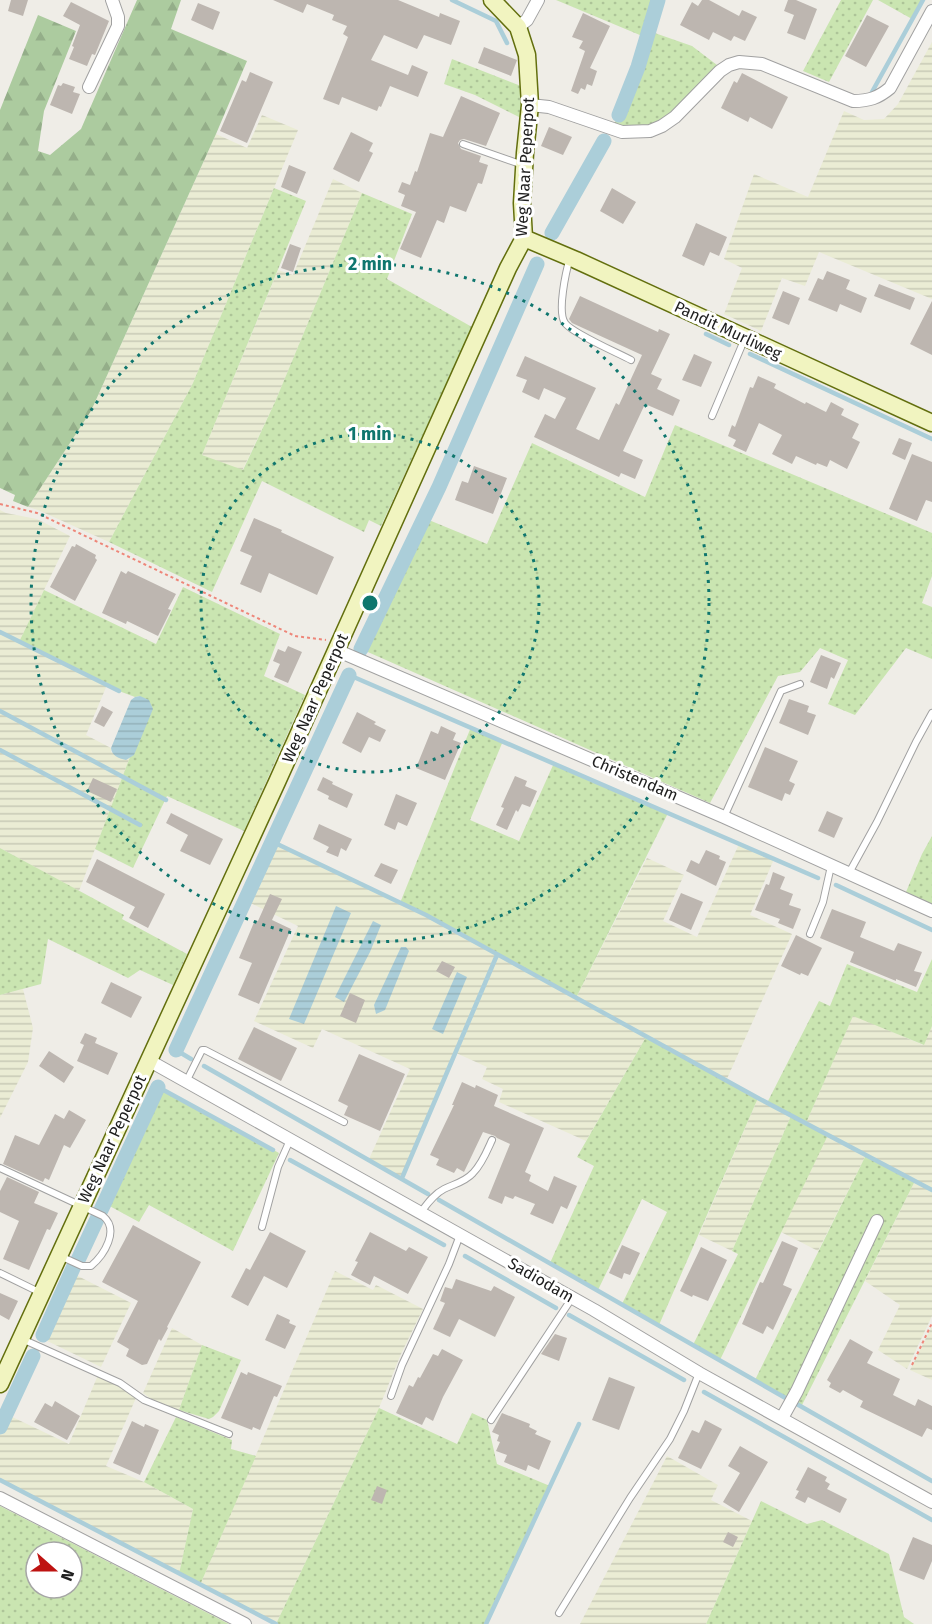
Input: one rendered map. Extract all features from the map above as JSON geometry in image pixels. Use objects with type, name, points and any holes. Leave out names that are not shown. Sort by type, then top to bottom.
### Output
[{"type":"street","points":[[89,87],[118,26],[118,17],[112,0]]},
{"type":"street","name":"Weg Naar Peperpot","points":[[0,1384],[338,646],[508,268],[524,238],[522,203],[530,105],[526,55],[518,27],[492,0]]},
{"type":"street","points":[[518,27],[527,20],[538,0]]},
{"type":"street","points":[[530,105],[549,107],[622,132],[650,131],[663,126],[675,117],[720,71],[739,62],[762,64],[853,101],[867,101],[879,97],[890,88],[932,11]]},
{"type":"street","name":"Pandit Murliweg","points":[[524,238],[932,423]]},
{"type":"street","name":"Christendam","points":[[338,646],[932,911]]},
{"type":"street","name":"Sadiodam","points":[[148,1060],[460,1234],[699,1373],[932,1502]]},
{"type":"street","points":[[782,1418],[877,1221]]},
{"type":"street","points":[[0,1498],[244,1624]]},
{"type":"lane","points":[[463,144],[524,165]]},
{"type":"lane","points":[[570,258],[566,272],[562,313],[565,322],[573,330],[631,360]]},
{"type":"lane","points":[[712,416],[745,337]]},
{"type":"lane","points":[[724,817],[781,691],[800,684]]},
{"type":"lane","points":[[849,874],[932,713]]},
{"type":"lane","points":[[810,934],[823,902],[831,866]]},
{"type":"lane","points":[[186,1082],[202,1050],[205,1050],[344,1122]]},
{"type":"lane","points":[[262,1227],[278,1167],[290,1140]]},
{"type":"lane","points":[[420,1212],[442,1190],[462,1182],[472,1174],[482,1161],[492,1140]]},
{"type":"lane","points":[[0,1168],[108,1220],[111,1226],[110,1237],[103,1252],[91,1266],[82,1266],[59,1256]]},
{"type":"lane","points":[[391,1396],[402,1365],[449,1264],[460,1234]]},
{"type":"lane","points":[[0,1273],[42,1294]]},
{"type":"lane","points":[[491,1420],[572,1298]]},
{"type":"lane","points":[[21,1338],[120,1383],[144,1400],[228,1434]]},
{"type":"lane","points":[[559,1613],[630,1498],[670,1439],[699,1373]]},
{"type":"path","points":[[0,504],[37,513],[295,636],[338,646]]},
{"type":"path","points":[[912,1365],[932,1323]]},
{"type":"green space","points":[[137,0],[181,0],[171,29],[247,61],[91,411],[28,507],[13,501],[15,495],[0,488],[0,110],[38,15],[76,31],[44,111],[38,151],[50,155],[81,129]]},
{"type":"green space","points":[[556,0],[658,0],[649,31],[692,46],[717,65],[675,110],[656,124],[639,128],[614,124],[629,93],[647,38]]},
{"type":"green space","points":[[841,0],[873,0],[829,82],[803,71]]},
{"type":"green space","points":[[878,0],[923,0],[912,19]]},
{"type":"green space","points":[[932,42],[932,299],[819,252],[805,286],[782,278],[761,331],[724,314],[742,268],[724,259],[754,174],[808,197],[844,111],[864,120],[884,119],[898,104]]},
{"type":"green space","points":[[452,59],[521,86],[521,118],[475,95],[444,84]]},
{"type":"green space","points":[[262,115],[298,130],[193,383],[109,542],[28,507],[91,411],[216,134],[247,148]]},
{"type":"green space","points":[[333,179],[362,193],[275,402],[242,471],[202,455],[278,270],[293,275]]},
{"type":"green space","points":[[274,188],[306,201],[202,455],[243,470],[275,402],[362,193],[412,214],[387,279],[472,327],[381,526],[369,520],[364,532],[262,481],[212,592],[109,542],[193,383]]},
{"type":"green space","points":[[675,425],[932,533],[932,576],[922,603],[932,607],[932,659],[906,648],[855,715],[828,704],[848,660],[820,648],[800,672],[778,676],[710,803],[361,649],[424,518],[487,544],[532,443],[645,497]]},
{"type":"green space","points":[[0,510],[37,519],[70,536],[19,642],[107,685],[86,735],[111,748],[111,752],[126,759],[130,757],[79,891],[0,848]]},
{"type":"green space","points":[[183,587],[280,634],[264,676],[305,695],[244,831],[167,796],[133,868],[95,849],[130,757],[134,754],[140,696],[135,697],[119,691],[19,642],[44,590],[156,644]]},
{"type":"green space","points":[[471,727],[503,741],[470,820],[519,841],[554,763],[668,813],[576,998],[400,903]]},
{"type":"green space","points":[[932,836],[932,904],[906,892]]},
{"type":"green space","points":[[273,842],[426,915],[576,998],[647,858],[684,875],[663,921],[697,937],[739,844],[774,859],[750,915],[792,934],[726,1081],[646,1037],[586,1141],[499,1102],[503,1089],[482,1079],[487,1067],[456,1053],[402,1178],[369,1159],[410,1069],[322,1029],[313,1048],[254,1021],[298,926],[246,901]]},
{"type":"green space","points":[[0,848],[124,915],[122,919],[187,954],[173,985],[140,970],[128,978],[48,939],[41,984],[0,995]]},
{"type":"green space","points":[[932,959],[932,1026],[924,1045],[853,1016],[806,1123],[828,1135],[720,1360],[693,1345],[738,1254],[732,1251],[791,1116],[767,1103],[819,1001],[830,1006],[847,964],[917,992]]},
{"type":"green space","points":[[23,989],[33,1028],[28,1062],[0,1118],[0,995]]},
{"type":"green space","points":[[853,1015],[923,1045],[932,1026],[932,1316],[907,1369],[878,1350],[900,1305],[865,1281],[915,1181],[866,1155],[818,1251],[781,1232],[827,1135],[806,1123]]},
{"type":"green space","points":[[646,1037],[758,1098],[659,1325],[622,1304],[667,1212],[642,1199],[598,1290],[550,1263],[594,1166],[577,1157]]},
{"type":"green space","points":[[161,1088],[279,1153],[233,1251],[149,1205],[139,1222],[104,1203]]},
{"type":"green space","points":[[758,1098],[791,1116],[732,1251],[699,1235]]},
{"type":"green space","points":[[866,1155],[915,1181],[801,1407],[755,1380]]},
{"type":"green space","points":[[335,1271],[373,1290],[376,1285],[423,1309],[401,1354],[379,1408],[276,1624],[200,1585]]},
{"type":"green space","points":[[72,1273],[131,1303],[101,1367],[41,1338]]},
{"type":"green space","points":[[932,1326],[932,1380],[910,1370]]},
{"type":"green space","points":[[172,1328],[202,1345],[179,1410],[154,1401],[143,1393]]},
{"type":"green space","points":[[202,1345],[241,1360],[219,1411],[209,1419],[179,1410]]},
{"type":"green space","points":[[98,1375],[121,1385],[136,1398],[106,1466],[144,1482],[193,1509],[179,1574],[0,1480],[0,1427],[6,1414],[69,1444]]},
{"type":"green space","points":[[379,1408],[457,1444],[472,1413],[487,1420],[497,1464],[550,1486],[486,1624],[276,1624]]},
{"type":"green space","points":[[176,1417],[232,1440],[231,1449],[256,1456],[200,1585],[179,1574],[193,1509],[144,1482]]},
{"type":"green space","points":[[667,1456],[718,1485],[711,1500],[752,1521],[706,1624],[580,1624]]},
{"type":"green space","points":[[761,1501],[807,1524],[822,1520],[889,1554],[904,1617],[914,1624],[706,1624]]},
{"type":"green space","points":[[0,1506],[66,1540],[24,1540],[24,1600],[84,1600],[84,1549],[229,1624],[0,1624]]},
{"type":"water","points":[[140,696],[149,700],[153,709],[134,755],[126,760],[116,756],[111,748],[131,700]]},
{"type":"water","points":[[336,906],[351,913],[304,1024],[289,1019]]},
{"type":"water","points":[[373,921],[381,925],[344,1002],[335,997]]},
{"type":"water","points":[[401,947],[406,947],[409,951],[385,1010],[376,1014],[374,1005]]},
{"type":"water","points":[[457,972],[467,977],[443,1034],[432,1029]]},
{"type":"building","points":[[11,0],[28,0],[23,16],[8,11]]},
{"type":"building","points":[[273,0],[398,0],[439,17],[440,13],[460,21],[451,45],[424,35],[417,49],[384,35],[371,60],[408,75],[412,65],[428,72],[418,97],[390,86],[377,111],[342,97],[339,105],[323,99],[348,37],[343,34],[347,26],[332,20],[334,15],[307,4],[303,13]]},
{"type":"building","points":[[702,0],[709,0],[739,16],[742,10],[757,17],[745,41],[734,36],[731,41],[713,32],[709,40],[680,25],[692,2],[698,6]]},
{"type":"building","points":[[788,0],[796,0],[817,9],[805,40],[787,33],[794,15],[784,11]]},
{"type":"building","points":[[71,2],[109,21],[95,55],[92,54],[87,66],[69,59],[80,25],[63,16]]},
{"type":"building","points":[[198,3],[220,12],[213,30],[191,20]]},
{"type":"building","points":[[583,13],[610,26],[590,68],[597,71],[592,86],[587,84],[585,90],[581,88],[578,94],[571,91],[585,51],[579,48],[583,41],[572,37]]},
{"type":"building","points":[[867,15],[889,26],[866,67],[845,56]]},
{"type":"building","points":[[484,47],[517,60],[511,76],[478,63]]},
{"type":"building","points":[[250,72],[273,82],[247,143],[220,131],[242,80],[246,82]]},
{"type":"building","points":[[742,73],[788,97],[772,129],[750,117],[748,122],[721,108],[734,81],[737,83]]},
{"type":"building","points":[[63,83],[75,87],[73,92],[80,94],[72,114],[50,105],[58,85],[61,86]]},
{"type":"building","points":[[461,96],[500,113],[486,146],[464,139],[458,143],[461,149],[481,156],[479,162],[488,165],[482,184],[478,183],[466,212],[450,206],[444,223],[437,220],[421,258],[400,249],[416,212],[401,206],[405,195],[398,192],[402,182],[410,185],[415,171],[417,172],[430,133],[443,137]]},
{"type":"building","points":[[549,127],[572,137],[563,155],[541,146]]},
{"type":"building","points":[[351,132],[373,143],[369,151],[373,153],[359,182],[333,169]]},
{"type":"building","points":[[289,165],[306,172],[297,194],[281,187]]},
{"type":"building","points":[[612,188],[636,202],[623,224],[600,211]]},
{"type":"building","points":[[696,223],[727,237],[719,256],[710,252],[704,266],[682,256]]},
{"type":"building","points":[[290,244],[301,248],[293,272],[281,268]]},
{"type":"building","points":[[827,271],[850,280],[846,289],[867,298],[861,313],[840,304],[837,312],[808,300],[818,278],[823,280]]},
{"type":"building","points":[[879,284],[915,298],[910,310],[874,296]]},
{"type":"building","points":[[783,291],[800,298],[789,325],[772,318]]},
{"type":"building","points":[[580,296],[658,332],[659,329],[670,334],[651,374],[662,379],[657,389],[680,400],[673,416],[645,404],[623,451],[643,460],[635,479],[621,473],[619,477],[534,437],[545,414],[555,419],[566,398],[544,388],[539,400],[522,392],[527,380],[516,376],[525,356],[596,388],[576,429],[599,440],[616,403],[619,405],[642,355],[572,323],[569,319]]},
{"type":"building","points":[[932,301],[932,355],[910,344]]},
{"type":"building","points":[[694,354],[712,362],[701,387],[682,380]]},
{"type":"building","points":[[758,376],[776,384],[774,388],[826,412],[831,402],[844,409],[841,415],[859,424],[852,438],[860,442],[847,469],[830,460],[827,467],[796,456],[792,464],[772,454],[782,435],[759,423],[746,452],[733,446],[736,440],[728,436],[732,425],[735,427],[750,387],[753,388]]},
{"type":"building","points":[[899,438],[912,443],[905,460],[892,454]]},
{"type":"building","points":[[912,454],[932,462],[932,502],[926,500],[917,521],[889,509]]},
{"type":"building","points":[[474,466],[507,478],[493,514],[455,500],[462,481],[468,483]]},
{"type":"building","points":[[254,518],[334,557],[317,595],[269,573],[261,593],[240,584],[252,556],[240,551]]},
{"type":"building","points":[[76,544],[96,555],[97,560],[75,601],[50,587],[72,546],[75,547]]},
{"type":"building","points":[[121,571],[126,574],[128,571],[176,594],[158,636],[127,621],[126,624],[102,613]]},
{"type":"building","points":[[288,646],[302,652],[288,683],[274,677],[280,664],[273,661],[278,649],[285,652]]},
{"type":"building","points":[[821,655],[841,663],[834,679],[831,677],[827,689],[810,682]]},
{"type":"building","points":[[789,699],[809,706],[807,712],[816,715],[808,735],[779,723]]},
{"type":"building","points":[[102,706],[113,712],[104,727],[94,722]]},
{"type":"building","points":[[357,712],[386,730],[380,742],[369,737],[361,753],[342,743]]},
{"type":"building","points":[[441,726],[456,733],[453,740],[461,743],[445,780],[416,768],[431,731],[438,734]]},
{"type":"building","points":[[765,747],[798,761],[789,781],[795,784],[790,795],[785,793],[782,801],[748,787]]},
{"type":"building","points":[[515,776],[527,781],[525,786],[537,791],[530,807],[522,804],[518,812],[516,810],[507,830],[496,825],[504,808],[501,807]]},
{"type":"building","points":[[323,777],[353,794],[347,808],[328,799],[329,796],[317,790]]},
{"type":"building","points":[[93,778],[117,789],[111,802],[87,791]]},
{"type":"building","points":[[396,794],[417,803],[407,826],[398,822],[395,830],[384,825]]},
{"type":"building","points":[[827,811],[843,818],[834,838],[818,831]]},
{"type":"building","points":[[171,813],[223,839],[210,865],[180,851],[188,835],[166,823]]},
{"type":"building","points":[[319,824],[352,839],[346,851],[341,848],[338,857],[326,852],[329,847],[313,839]]},
{"type":"building","points":[[706,850],[720,856],[719,859],[726,862],[716,886],[686,871],[691,860],[699,864]]},
{"type":"building","points":[[97,859],[165,894],[148,928],[129,918],[135,907],[86,882]]},
{"type":"building","points":[[381,863],[398,870],[391,884],[374,876]]},
{"type":"building","points":[[773,872],[785,877],[780,889],[793,894],[789,905],[801,909],[793,929],[778,923],[780,919],[755,910],[766,884],[769,885]]},
{"type":"building","points":[[681,893],[703,902],[691,930],[669,920]]},
{"type":"building","points":[[270,894],[282,899],[272,920],[291,929],[259,1004],[238,995],[252,963],[239,958],[255,920],[258,921]]},
{"type":"building","points":[[832,909],[866,922],[860,937],[894,951],[898,943],[922,952],[914,971],[922,973],[916,987],[850,962],[854,952],[820,938]]},
{"type":"building","points":[[796,935],[822,948],[808,976],[801,973],[800,975],[781,966]]},
{"type":"building","points":[[442,961],[455,967],[449,978],[436,971]]},
{"type":"building","points":[[111,982],[142,997],[131,1018],[101,1003]]},
{"type":"building","points":[[350,993],[365,1000],[356,1023],[340,1016]]},
{"type":"building","points":[[254,1027],[297,1048],[281,1081],[238,1059]]},
{"type":"building","points":[[85,1033],[97,1038],[95,1043],[118,1053],[108,1075],[77,1061],[84,1045],[80,1043]]},
{"type":"building","points":[[49,1051],[74,1067],[64,1083],[39,1066]]},
{"type":"building","points":[[359,1054],[405,1074],[380,1131],[344,1115],[348,1106],[338,1101]]},
{"type":"building","points":[[462,1082],[475,1088],[476,1085],[498,1095],[494,1106],[544,1128],[525,1172],[531,1175],[529,1181],[548,1191],[554,1176],[577,1186],[567,1209],[561,1206],[553,1224],[530,1214],[535,1204],[515,1196],[513,1199],[505,1196],[502,1204],[488,1198],[510,1144],[495,1136],[483,1132],[464,1172],[457,1168],[454,1173],[436,1165],[439,1159],[430,1155],[454,1105],[452,1105]]},
{"type":"building","points":[[69,1110],[86,1120],[70,1148],[64,1145],[49,1180],[45,1178],[43,1182],[3,1164],[15,1135],[39,1145],[55,1114],[64,1119]]},
{"type":"building","points":[[7,1177],[39,1192],[34,1203],[58,1213],[50,1230],[47,1229],[29,1270],[3,1259],[19,1221],[0,1212],[0,1191]]},
{"type":"building","points":[[133,1225],[201,1262],[161,1341],[159,1339],[147,1364],[142,1365],[126,1356],[129,1349],[117,1342],[138,1301],[102,1282]]},
{"type":"building","points":[[270,1232],[306,1251],[287,1288],[264,1276],[248,1306],[231,1297],[246,1268],[250,1270]]},
{"type":"building","points":[[370,1232],[406,1251],[409,1247],[428,1257],[408,1294],[374,1276],[370,1285],[351,1275],[358,1262],[355,1261]]},
{"type":"building","points":[[782,1241],[798,1248],[783,1285],[792,1289],[773,1330],[767,1326],[763,1334],[742,1324],[760,1282],[763,1283]]},
{"type":"building","points":[[622,1245],[640,1253],[630,1275],[624,1273],[622,1279],[609,1273]]},
{"type":"building","points":[[701,1247],[727,1260],[708,1301],[680,1291]]},
{"type":"building","points":[[456,1279],[491,1291],[494,1286],[515,1297],[495,1337],[459,1319],[450,1337],[433,1329],[445,1303],[440,1301],[445,1287],[452,1289]]},
{"type":"building","points":[[0,1293],[18,1301],[9,1320],[0,1315]]},
{"type":"building","points":[[277,1314],[290,1320],[289,1323],[296,1326],[285,1349],[265,1340]]},
{"type":"building","points":[[555,1334],[567,1338],[559,1361],[541,1354]]},
{"type":"building","points":[[850,1339],[873,1352],[867,1363],[900,1379],[893,1395],[915,1406],[918,1399],[932,1406],[932,1430],[927,1428],[922,1437],[860,1407],[863,1401],[843,1390],[840,1393],[829,1387],[831,1383],[827,1380]]},
{"type":"building","points":[[442,1349],[463,1360],[433,1421],[426,1417],[422,1425],[396,1413],[409,1385],[413,1387],[433,1354],[438,1356]]},
{"type":"building","points":[[241,1372],[247,1375],[248,1372],[282,1386],[277,1397],[274,1396],[260,1430],[253,1427],[252,1430],[221,1418]]},
{"type":"building","points":[[609,1377],[635,1387],[619,1430],[592,1420]]},
{"type":"building","points":[[55,1401],[80,1416],[67,1440],[34,1422],[45,1403],[52,1407]]},
{"type":"building","points":[[502,1413],[530,1424],[529,1427],[537,1431],[535,1434],[551,1441],[539,1470],[528,1465],[526,1471],[504,1462],[507,1455],[496,1451],[500,1442],[497,1441],[499,1435],[492,1432]]},
{"type":"building","points":[[705,1420],[722,1429],[701,1469],[678,1458],[692,1430],[699,1433]]},
{"type":"building","points":[[132,1421],[144,1427],[145,1424],[159,1430],[140,1475],[113,1463]]},
{"type":"building","points":[[740,1446],[768,1462],[739,1512],[723,1502],[740,1473],[728,1466]]},
{"type":"building","points":[[808,1467],[827,1477],[825,1481],[830,1484],[827,1489],[847,1499],[840,1513],[808,1497],[805,1503],[795,1498],[799,1491],[796,1490]]},
{"type":"building","points":[[377,1486],[387,1490],[382,1504],[371,1500]]},
{"type":"building","points":[[728,1532],[738,1537],[733,1547],[723,1542]]},
{"type":"building","points":[[913,1537],[932,1545],[932,1561],[924,1580],[899,1570]]},
{"type":"waterway","points":[[452,0],[496,21],[507,43]]},
{"type":"waterway","points":[[619,115],[638,67],[658,0]]},
{"type":"waterway","points":[[872,92],[923,0]]},
{"type":"waterway","points":[[552,233],[604,141]]},
{"type":"waterway","points":[[361,649],[439,487],[537,264]]},
{"type":"waterway","points":[[706,334],[729,345]]},
{"type":"waterway","points":[[750,354],[932,439]]},
{"type":"waterway","points":[[0,632],[119,691]]},
{"type":"waterway","points":[[349,675],[818,878]]},
{"type":"waterway","points":[[176,1050],[349,675]]},
{"type":"waterway","points":[[0,711],[166,800]]},
{"type":"waterway","points":[[0,750],[140,825]]},
{"type":"waterway","points":[[273,842],[426,915],[758,1098],[932,1190]]},
{"type":"waterway","points":[[836,885],[932,930]]},
{"type":"waterway","points":[[402,1178],[497,955]]},
{"type":"waterway","points":[[176,1050],[191,1059]]},
{"type":"waterway","points":[[204,1066],[428,1194]]},
{"type":"waterway","points":[[158,1087],[273,1150]]},
{"type":"waterway","points":[[101,1210],[158,1087]]},
{"type":"waterway","points":[[290,1160],[444,1245]]},
{"type":"waterway","points":[[439,1200],[789,1400]]},
{"type":"waterway","points":[[78,1260],[98,1217]]},
{"type":"waterway","points":[[465,1256],[556,1308]]},
{"type":"waterway","points":[[43,1335],[74,1266]]},
{"type":"waterway","points":[[569,1315],[684,1380]]},
{"type":"waterway","points":[[0,1427],[33,1356]]},
{"type":"waterway","points":[[704,1392],[932,1520]]},
{"type":"waterway","points":[[795,1403],[932,1481]]},
{"type":"waterway","points":[[486,1624],[579,1424]]},
{"type":"waterway","points":[[0,1480],[276,1624]]}]
